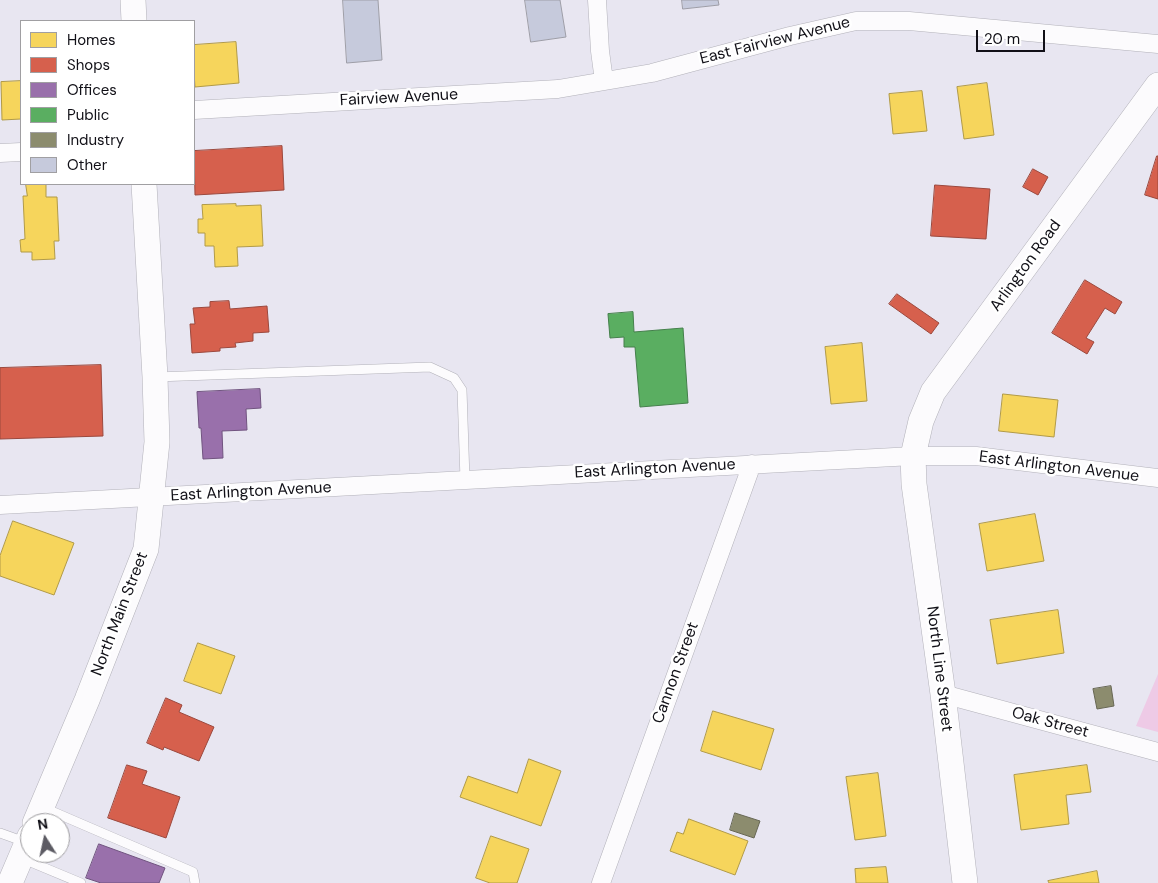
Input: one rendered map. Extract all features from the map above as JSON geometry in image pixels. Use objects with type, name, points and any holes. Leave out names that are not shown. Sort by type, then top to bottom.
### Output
[{"type":"main road","points":[[132,0],[134,20]]},
{"type":"main road","name":"Arlington Road","points":[[913,456],[921,421],[933,392],[1158,85]]},
{"type":"main road","name":"North Main Street","points":[[39,813],[87,700],[146,549],[157,442],[144,185]]},
{"type":"main road","name":"North Line Street","points":[[913,456],[914,484],[943,694],[965,883]]},
{"type":"main road","name":"North Main Street","points":[[10,883],[20,859]]},
{"type":"street","points":[[597,0],[604,81]]},
{"type":"street","name":"East Fairview Avenue","points":[[604,81],[652,73],[790,36],[856,21],[909,21],[1158,44]]},
{"type":"street","name":"Fairview Avenue","points":[[195,110],[558,89],[604,81]]},
{"type":"street","points":[[0,153],[20,152]]},
{"type":"street","name":"East Arlington Avenue","points":[[0,505],[913,456],[976,456],[1158,478]]},
{"type":"street","name":"Cannon Street","points":[[601,883],[752,464]]},
{"type":"street","name":"Oak Street","points":[[943,694],[1158,752]]},
{"type":"lane","points":[[155,377],[430,367],[454,378],[462,390],[465,480]]},
{"type":"lane","points":[[0,833],[20,833]]},
{"type":"lane","points":[[70,842],[193,872],[195,883]]},
{"type":"lane","points":[[61,863],[81,883]]},
{"type":"shaded area","points":[[1158,674],[1158,732],[1136,726]]},
{"type":"building: Homes","points":[[236,42],[239,83],[195,87],[195,45]]},
{"type":"building: Homes","points":[[20,81],[20,119],[2,120],[1,82]]},
{"type":"building: Homes","points":[[987,83],[994,135],[964,139],[957,87]]},
{"type":"building: Homes","points":[[922,91],[927,131],[893,134],[889,94]]},
{"type":"building: Homes","points":[[26,185],[46,185],[46,197],[57,197],[59,241],[54,241],[55,259],[32,260],[32,252],[21,252],[20,240],[25,239],[23,196],[27,196]]},
{"type":"building: Homes","points":[[236,204],[236,206],[261,205],[263,246],[237,247],[238,266],[215,267],[214,246],[205,246],[205,233],[198,233],[198,219],[203,219],[202,205]]},
{"type":"building: Homes","points":[[862,343],[867,401],[831,404],[825,347]]},
{"type":"building: Homes","points":[[1003,394],[1058,400],[1054,437],[999,431]]},
{"type":"building: Homes","points":[[1035,514],[1044,561],[987,571],[979,524]]},
{"type":"building: Homes","points":[[13,521],[74,543],[54,595],[0,576],[0,556]]},
{"type":"building: Homes","points":[[1058,610],[1064,653],[997,664],[990,620]]},
{"type":"building: Homes","points":[[198,643],[235,656],[221,694],[184,681]]},
{"type":"building: Homes","points":[[713,711],[774,729],[761,770],[701,751]]},
{"type":"building: Homes","points":[[529,759],[561,771],[541,826],[460,797],[468,776],[517,793]]},
{"type":"building: Homes","points":[[1087,765],[1091,792],[1066,795],[1069,824],[1021,830],[1014,775]]},
{"type":"building: Homes","points":[[878,773],[886,836],[855,840],[846,777]]},
{"type":"building: Homes","points":[[689,819],[748,841],[735,875],[670,851],[677,832],[683,834]]},
{"type":"building: Homes","points":[[491,836],[529,849],[517,883],[490,883],[476,878]]},
{"type":"building: Homes","points":[[886,867],[888,883],[856,883],[855,869]]},
{"type":"building: Homes","points":[[1097,871],[1099,883],[1049,883],[1048,881]]},
{"type":"building: Shops","points":[[282,146],[284,190],[195,195],[195,151]]},
{"type":"building: Shops","points":[[1158,156],[1158,199],[1145,195]]},
{"type":"building: Shops","points":[[1033,169],[1048,177],[1038,195],[1023,187]]},
{"type":"building: Shops","points":[[935,185],[990,189],[986,239],[931,236]]},
{"type":"building: Shops","points":[[1085,280],[1122,302],[1115,314],[1105,308],[1086,338],[1094,342],[1087,354],[1052,333]]},
{"type":"building: Shops","points":[[897,294],[939,323],[931,334],[889,304]]},
{"type":"building: Shops","points":[[229,301],[230,309],[267,306],[269,332],[253,333],[253,341],[235,343],[236,347],[220,348],[220,351],[192,353],[190,324],[195,324],[193,308],[210,307],[210,302]]},
{"type":"building: Shops","points":[[101,365],[103,436],[0,439],[0,368]]},
{"type":"building: Shops","points":[[166,698],[182,705],[179,712],[214,727],[199,761],[164,747],[163,750],[147,743]]},
{"type":"building: Shops","points":[[127,765],[147,771],[142,784],[180,797],[166,838],[108,818]]},
{"type":"building: Offices","points":[[260,389],[261,408],[246,409],[247,430],[222,431],[223,458],[203,459],[197,392]]},
{"type":"building: Offices","points":[[99,844],[165,868],[159,883],[101,883],[86,878]]},
{"type":"building: Public","points":[[633,312],[634,332],[683,328],[688,403],[640,407],[635,347],[624,347],[624,337],[610,338],[608,314]]},
{"type":"building: Industry","points":[[1111,686],[1114,706],[1097,709],[1093,689]]},
{"type":"building: Industry","points":[[735,813],[760,821],[754,838],[730,830]]},
{"type":"building: Other","points":[[343,0],[378,0],[382,60],[347,63]]},
{"type":"building: Other","points":[[525,0],[560,0],[566,37],[531,42]]},
{"type":"building: Other","points":[[682,0],[718,0],[719,5],[683,9]]}]
